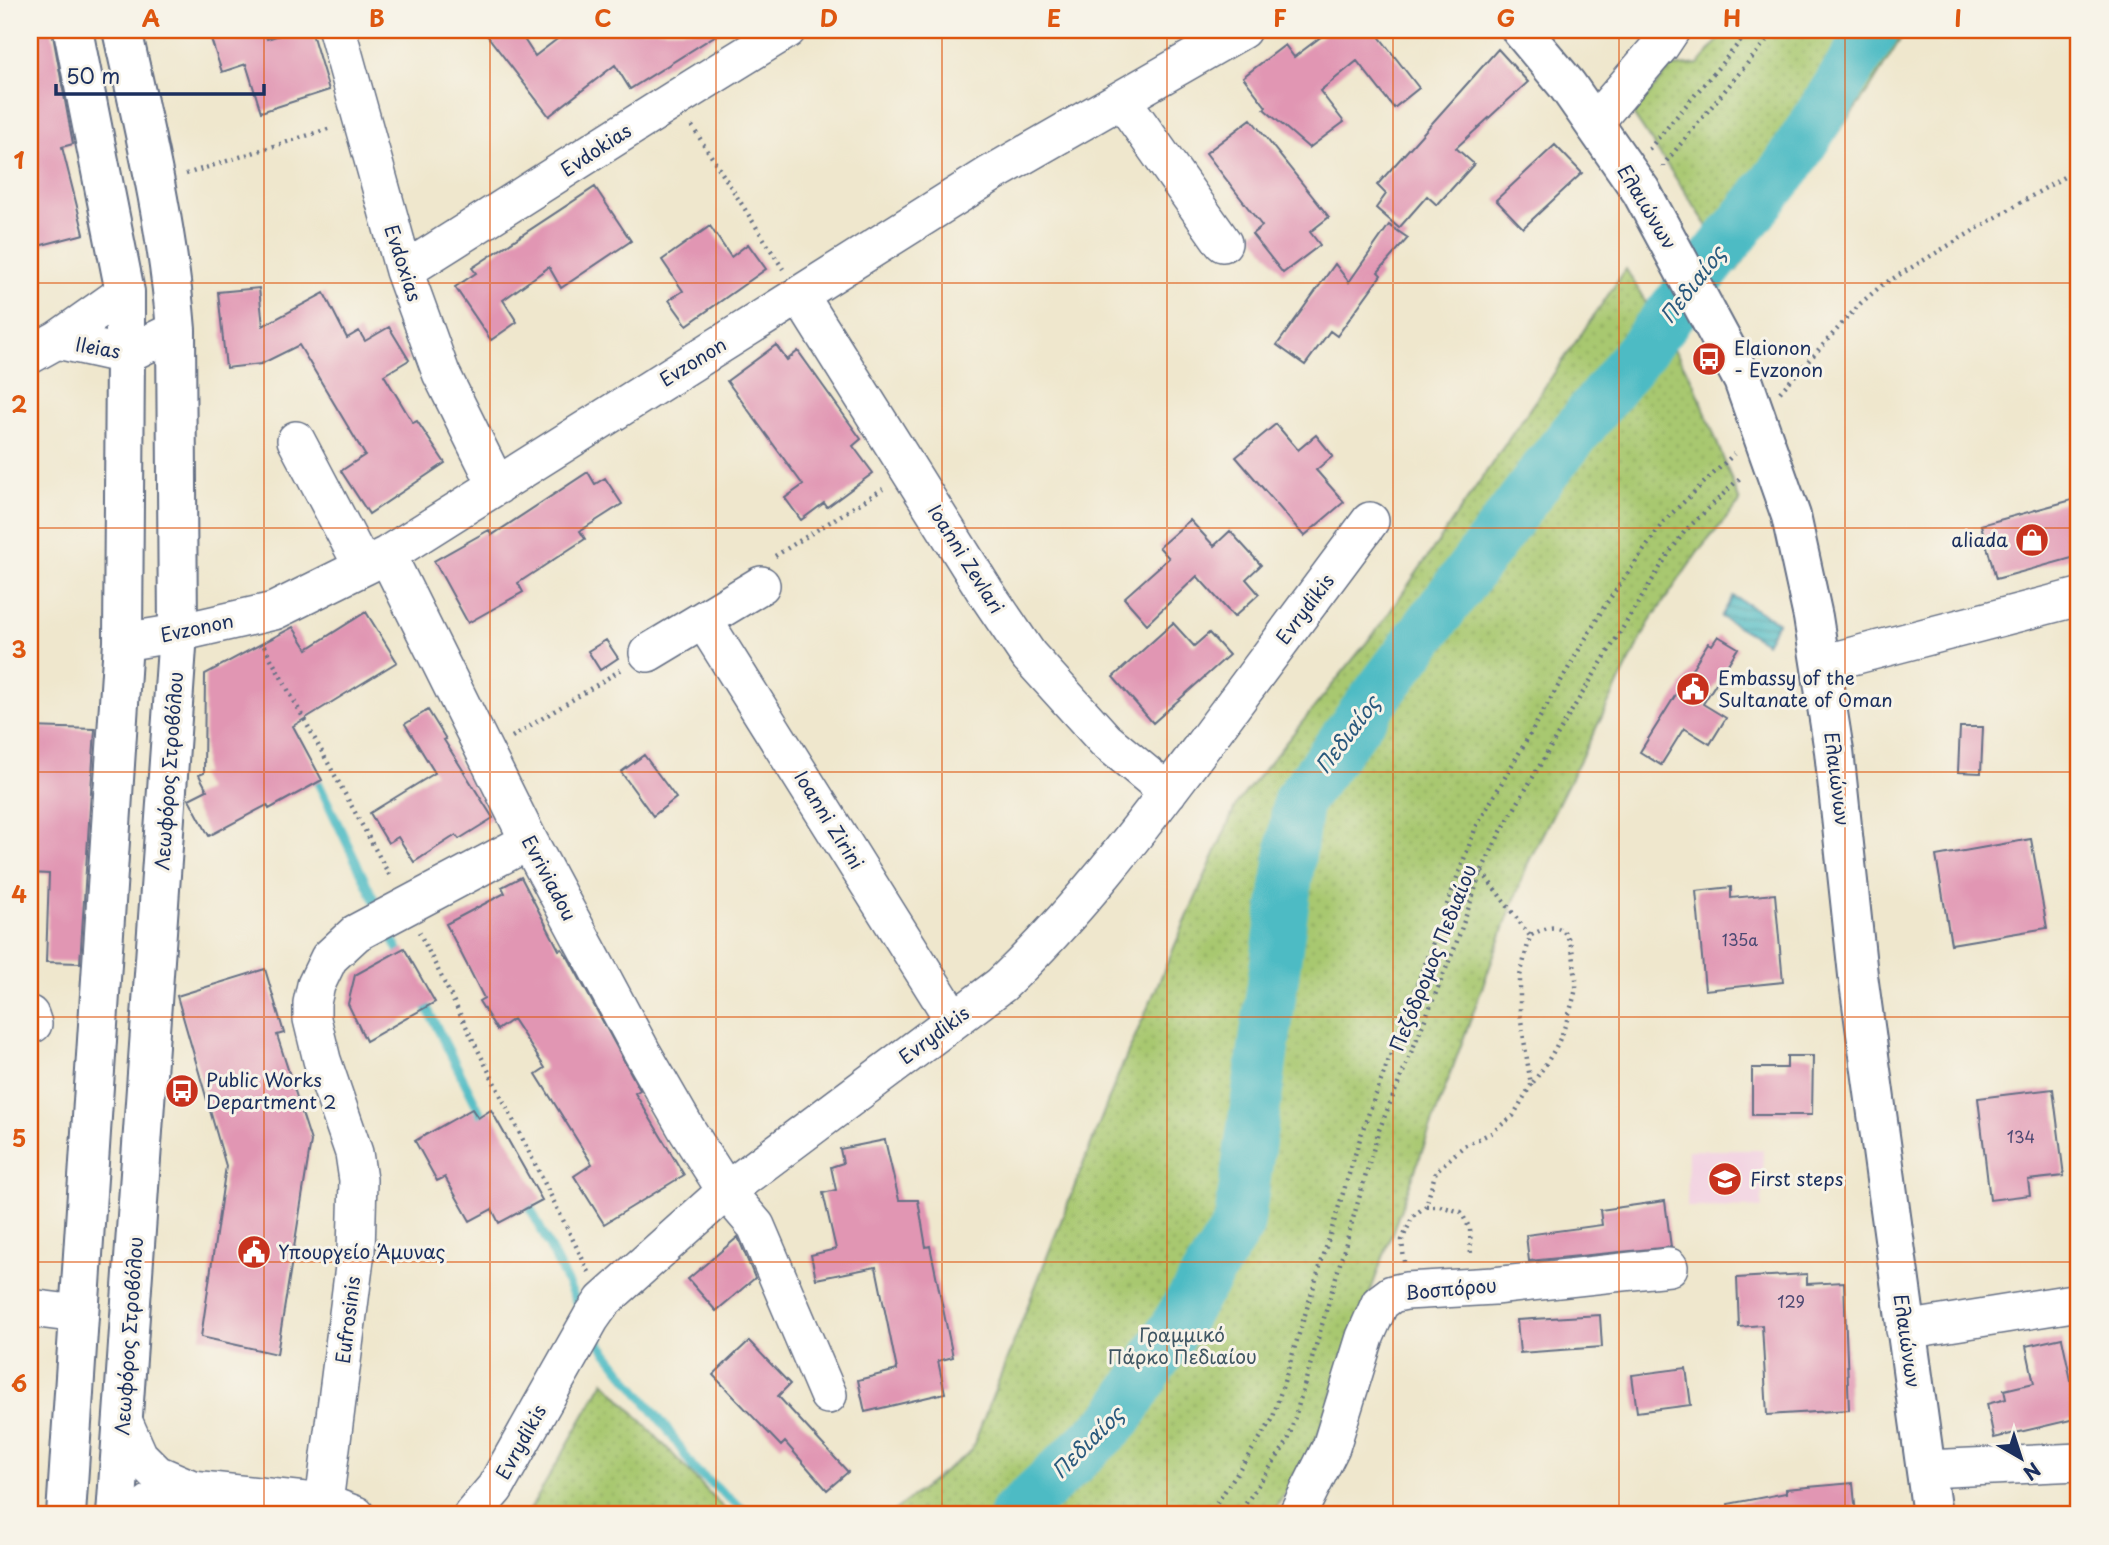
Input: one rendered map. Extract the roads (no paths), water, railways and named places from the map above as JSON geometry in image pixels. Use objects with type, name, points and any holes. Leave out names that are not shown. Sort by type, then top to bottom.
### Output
[{"type":"main road","points":[[66,1515],[123,642],[125,355],[125,292],[73,30]]},
{"type":"main road","name":"Λεωφόρος Στροβόλου","points":[[116,1515],[178,633],[176,330],[172,284],[156,184],[122,30]]},
{"type":"main road","name":"Ελαιώνων","points":[[1521,30],[1567,85],[1594,123],[1652,181],[1744,380],[1764,400],[1822,664],[1842,812],[1858,975],[1932,1515]]},
{"type":"street","name":"Evdoxias","points":[[337,30],[404,271],[441,373],[497,486]]},
{"type":"street","name":"Evdokias","points":[[404,271],[787,30]]},
{"type":"street","name":"Evzonon","points":[[123,642],[178,633],[274,611],[375,561],[991,174],[1242,30]]},
{"type":"street","points":[[1594,123],[1671,30]]},
{"type":"street","points":[[1122,100],[1223,243]]},
{"type":"street","name":"Ileias","points":[[43,347],[125,292]]},
{"type":"street","name":"Ioanni Zevlari","points":[[800,296],[985,591],[1029,656],[1105,740],[1168,792]]},
{"type":"street","name":"Ileias","points":[[43,347],[125,355],[176,330]]},
{"type":"street","name":"Evriviadou","points":[[296,440],[375,561],[485,754],[642,1052],[687,1130],[726,1192],[756,1226],[828,1395]]},
{"type":"street","name":"Evrydikis","points":[[472,1515],[495,1488],[590,1321],[726,1192],[1001,985],[1036,951],[1071,913],[1168,792],[1370,522]]},
{"type":"street","points":[[648,653],[761,585]]},
{"type":"street","points":[[1822,664],[2079,597]]},
{"type":"street","name":"Ioanni Zirini","points":[[704,621],[954,1020]]},
{"type":"street","name":"Eufrosinis","points":[[340,1509],[358,1180],[354,1153],[322,1060],[312,1018],[312,1003],[321,972],[329,958],[356,933],[529,841]]},
{"type":"street","name":"Βοσπόρου","points":[[1297,1515],[1331,1447],[1364,1337],[1380,1303],[1392,1294],[1669,1268]]},
{"type":"street","points":[[1905,1330],[2079,1302]]},
{"type":"street","points":[[30,1308],[78,1314]]},
{"type":"street","points":[[123,1420],[139,1456],[157,1474],[192,1489],[340,1509]]},
{"type":"street","points":[[1926,1469],[2079,1462]]},
{"type":"street","points":[[134,1515],[152,1502],[192,1489]]},
{"type":"water","points":[[1733,596],[1778,622],[1766,643],[1721,617]]},
{"type":"waterway","name":"Πεδιαίος","points":[[1014,1515],[1118,1418],[1239,1224],[1298,801],[1544,472],[1787,167],[1874,30]]},
{"type":"waterway","points":[[314,774],[379,910]]},
{"type":"waterway","points":[[386,926],[403,960]]},
{"type":"waterway","points":[[422,998],[487,1126]]},
{"type":"waterway","points":[[525,1197],[582,1313]]},
{"type":"waterway","points":[[593,1335],[668,1430],[695,1470],[750,1515]]},
{"type":"place","name":"Elaionon - Evzonon","points":[[1709,359]]},
{"type":"place","name":"aliada","points":[[2032,540]]},
{"type":"place","name":"Embassy of the Sultanate of Oman","points":[[1693,689]]},
{"type":"place","name":"Public Works Department 2","points":[[182,1091]]},
{"type":"place","name":"First steps","points":[[1725,1179]]},
{"type":"place","name":"Υπουργείο Άμυνας","points":[[254,1252]]},
{"type":"park label","name":"Γραμμικό Πάρκο Πεδιαίου","points":[[1182,1346]]}]
